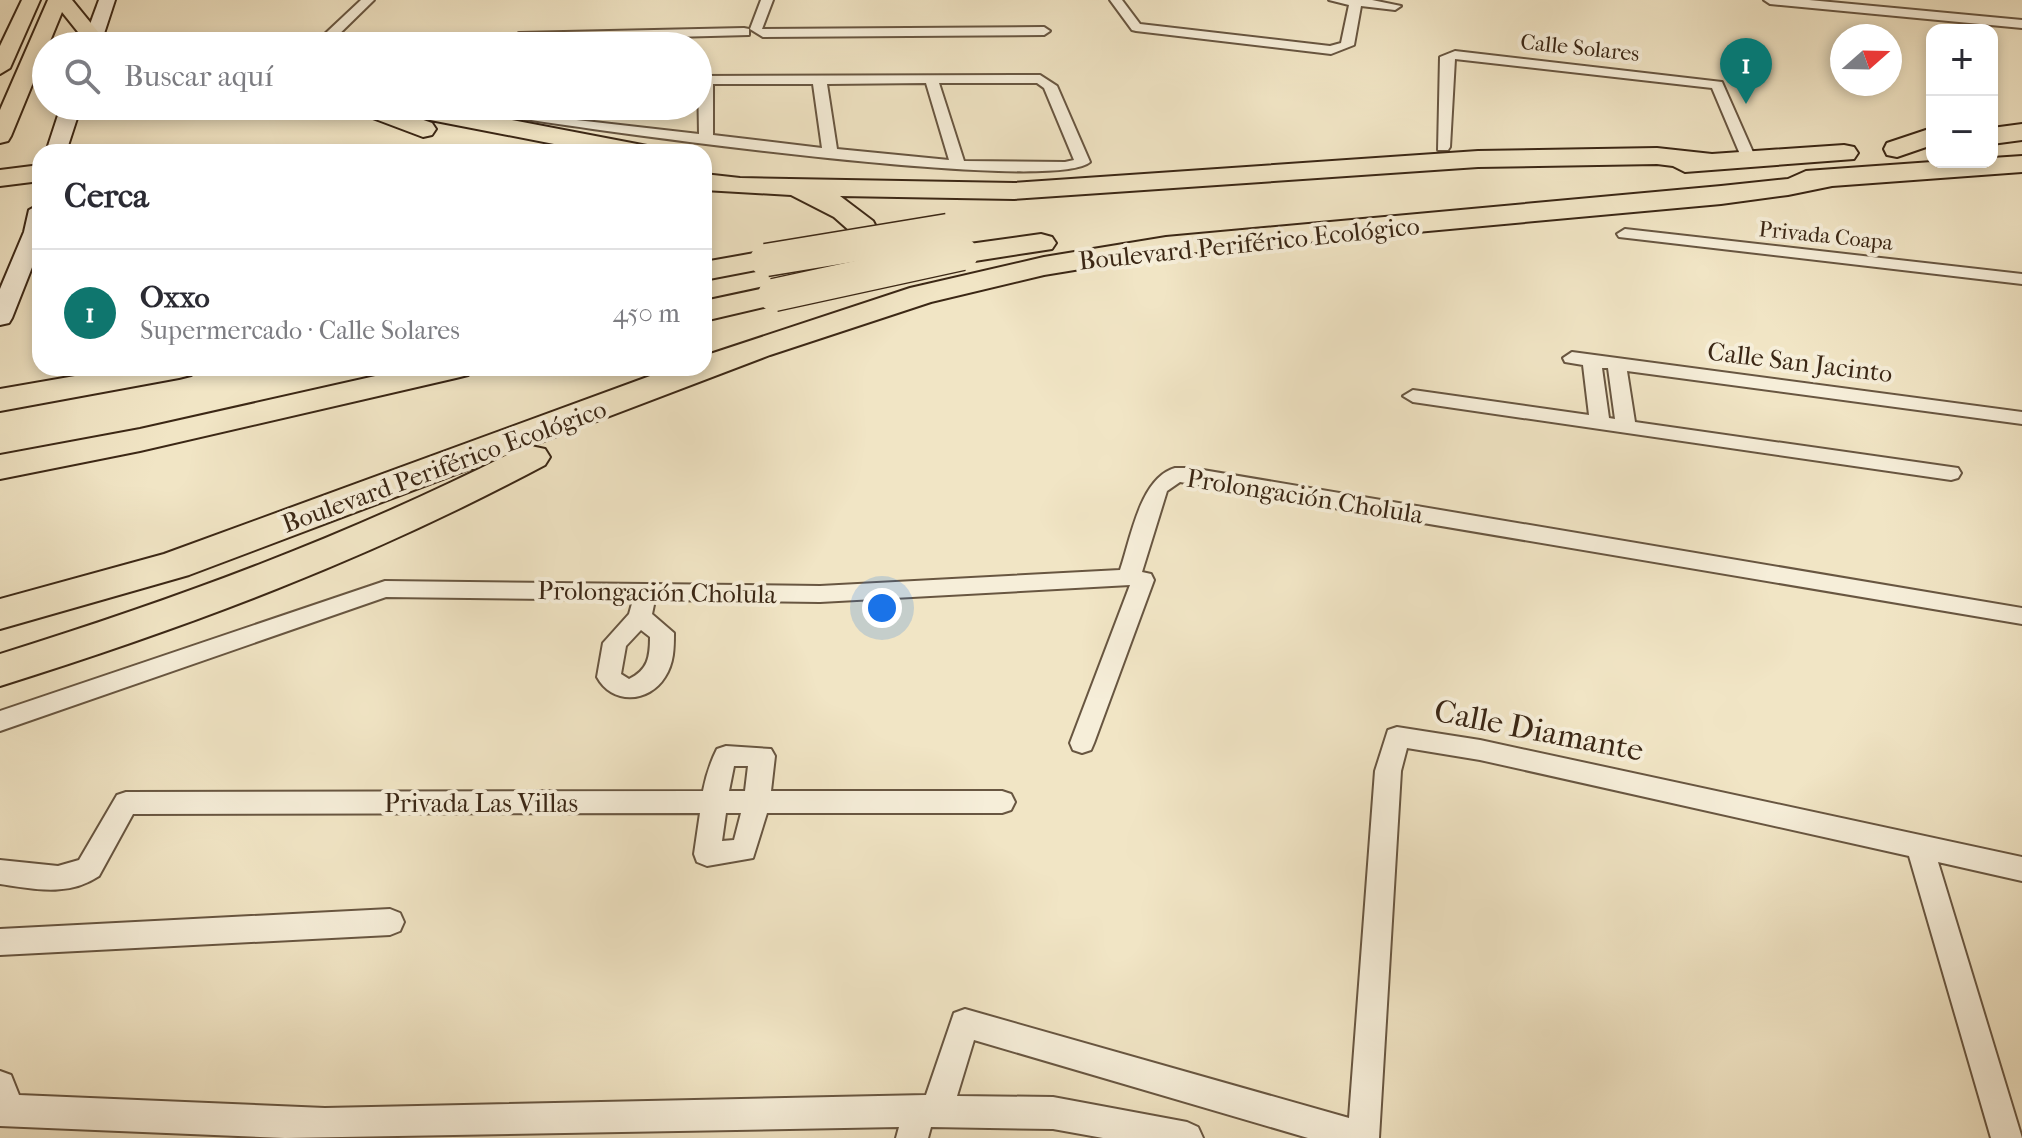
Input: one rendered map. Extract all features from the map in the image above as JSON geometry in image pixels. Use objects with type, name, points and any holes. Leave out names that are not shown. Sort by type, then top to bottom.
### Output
[{"type":"highway","points":[[402,120],[470,144]]},
{"type":"highway","points":[[471,120],[596,144]]},
{"type":"highway","points":[[1998,124],[2022,121]]},
{"type":"highway","points":[[1998,135],[2022,132]]},
{"type":"highway","points":[[1897,149],[1926,138]]},
{"type":"highway","name":"Boulevard Periférico Ecológico","points":[[712,309],[774,295],[955,242],[1134,203],[1926,145]]},
{"type":"highway","points":[[712,154],[824,187]]},
{"type":"highway","name":"Boulevard Periférico Ecológico","points":[[712,182],[789,187],[1025,191],[1348,166],[1569,156],[1657,156],[1712,162]]},
{"type":"highway","name":"Boulevard Periférico Ecológico","points":[[712,270],[766,260],[955,242],[2022,164]]},
{"type":"highway","points":[[0,178],[32,174]]},
{"type":"highway","name":"Boulevard Periférico Ecológico","points":[[712,366],[921,295],[1008,274],[1126,252],[1213,241],[1744,192],[1833,177]]},
{"type":"highway","points":[[758,348],[804,319],[836,306],[859,285],[872,249],[867,233],[841,208],[789,187]]},
{"type":"highway","points":[[0,400],[137,376]]},
{"type":"highway","points":[[13,465],[419,376]]},
{"type":"highway","name":"Boulevard Periférico Ecológico","points":[[0,614],[175,565],[686,376]]},
{"type":"highway","points":[[0,670],[228,594],[428,511],[578,432],[639,394]]},
{"type":"main road","points":[[0,68],[31,0]]},
{"type":"main road","points":[[59,0],[84,32]]},
{"type":"main road","points":[[48,32],[59,0]]},
{"type":"main road","points":[[96,32],[107,0]]},
{"type":"main road","points":[[0,46],[18,28]]},
{"type":"main road","points":[[0,136],[32,70]]},
{"type":"main road","points":[[59,144],[66,120]]},
{"type":"main road","points":[[0,318],[32,239]]},
{"type":"street","points":[[334,32],[368,0]]},
{"type":"street","points":[[753,31],[757,0]]},
{"type":"street","points":[[753,31],[767,0]]},
{"type":"street","points":[[1116,0],[1136,27],[1331,50],[1347,45],[1356,2]]},
{"type":"street","points":[[1335,0],[1395,6]]},
{"type":"street","points":[[1770,0],[2022,24]]},
{"type":"street","points":[[712,32],[1044,31]]},
{"type":"street","name":"Calle Solares","points":[[1443,147],[1447,57],[1455,55],[1717,85],[1749,159]]},
{"type":"street","points":[[712,80],[1019,78],[1047,83],[1082,162],[1066,167],[958,165],[830,153],[712,152]]},
{"type":"street","points":[[819,79],[830,153]]},
{"type":"street","points":[[931,79],[958,165]]},
{"type":"street","points":[[552,120],[669,144]]},
{"type":"street","points":[[582,125],[583,120]]},
{"type":"street","points":[[704,120],[705,144]]},
{"type":"street","name":"Privada Coapa","points":[[1625,234],[2022,279]]},
{"type":"street","name":"Calle San Jacinto","points":[[1572,358],[2022,418]]},
{"type":"street","points":[[1592,362],[1600,422]]},
{"type":"street","points":[[1617,366],[1626,426]]},
{"type":"street","points":[[1413,396],[1951,473]]},
{"type":"street","name":"Prolongación Cholula","points":[[0,721],[385,589],[820,594],[1129,577],[1158,488],[1175,475],[1191,475],[2022,616]]},
{"type":"street","points":[[1082,743],[1143,580],[1129,577]]},
{"type":"street","points":[[640,617],[646,591]]},
{"type":"street","name":"Calle Diamante","points":[[1363,1138],[1388,771],[1397,737],[1480,750],[1920,846]]},
{"type":"street","points":[[726,756],[762,756],[757,802],[744,850],[707,854],[719,772],[726,756]]},
{"type":"street","name":"Privada Las Villas","points":[[0,872],[70,879],[81,875],[89,868],[126,803],[1002,802]]},
{"type":"street","points":[[2007,1138],[1920,846],[2022,869]]},
{"type":"street","points":[[0,942],[390,922]]},
{"type":"street","points":[[922,1120],[965,1023],[1363,1138]]},
{"type":"street","points":[[3,1102],[325,1124],[922,1120],[1053,1113],[1187,1138]]},
{"type":"place","name":"Oxxo","points":[[1746,104]]}]
